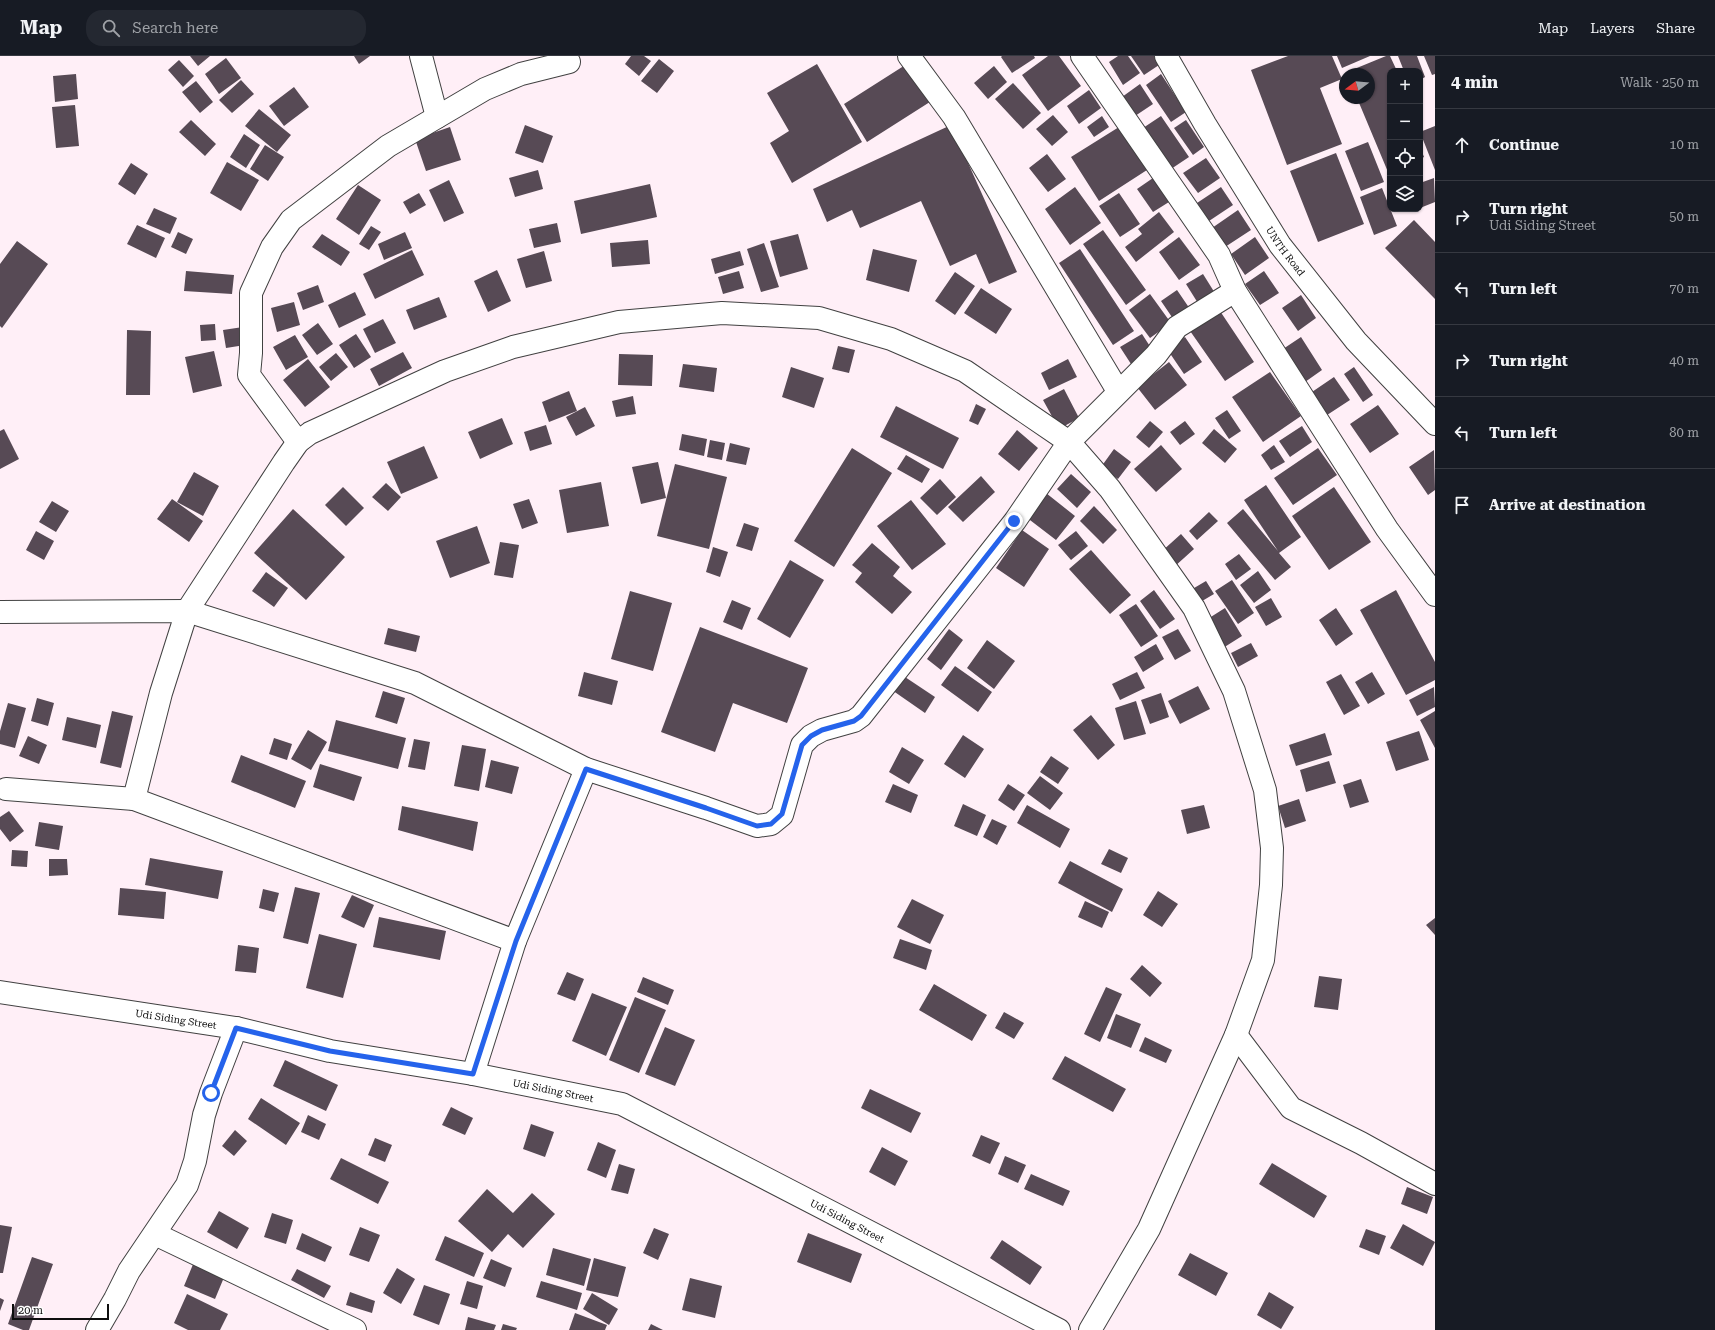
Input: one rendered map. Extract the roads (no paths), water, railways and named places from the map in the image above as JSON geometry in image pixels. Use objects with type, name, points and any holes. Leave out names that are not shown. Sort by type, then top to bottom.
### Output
[{"type":"street","points":[[421,56],[438,117]]},
{"type":"street","points":[[909,56],[958,124],[1118,391]]},
{"type":"street","points":[[1082,56],[1215,249],[1236,291],[1387,529],[1435,595]]},
{"type":"street","name":"UNTH Road","points":[[1166,56],[1205,124],[1280,245],[1356,341],[1435,424]]},
{"type":"street","points":[[298,442],[248,375],[251,353],[251,293],[272,247],[291,220],[388,146],[485,88],[521,74],[569,62]]},
{"type":"street","points":[[0,612],[188,611],[415,683],[586,769],[757,826],[771,824],[782,814],[802,745],[811,736],[822,730],[854,721],[861,716],[1014,521],[1069,442],[1118,391],[1156,355],[1177,327],[1236,291]]},
{"type":"street","points":[[134,799],[161,693],[188,611],[298,442],[310,433],[401,389],[445,371],[513,347],[619,322],[722,313],[819,318],[891,339],[965,371],[1069,442],[1110,489],[1194,608],[1234,691],[1265,790],[1272,848],[1271,885],[1262,960],[1236,1035],[1149,1230],[1090,1330]]},
{"type":"street","points":[[473,1074],[516,941],[586,769]]},
{"type":"street","points":[[6,789],[134,799],[516,941]]},
{"type":"street","name":"Udi Siding Street","points":[[0,992],[236,1028],[330,1051],[473,1074],[622,1104],[1059,1330]]},
{"type":"street","points":[[97,1330],[129,1271],[187,1185],[195,1161],[204,1115],[236,1028]]},
{"type":"street","points":[[1236,1035],[1291,1108],[1361,1143],[1435,1184]]},
{"type":"street","points":[[155,1234],[355,1330]]}]
